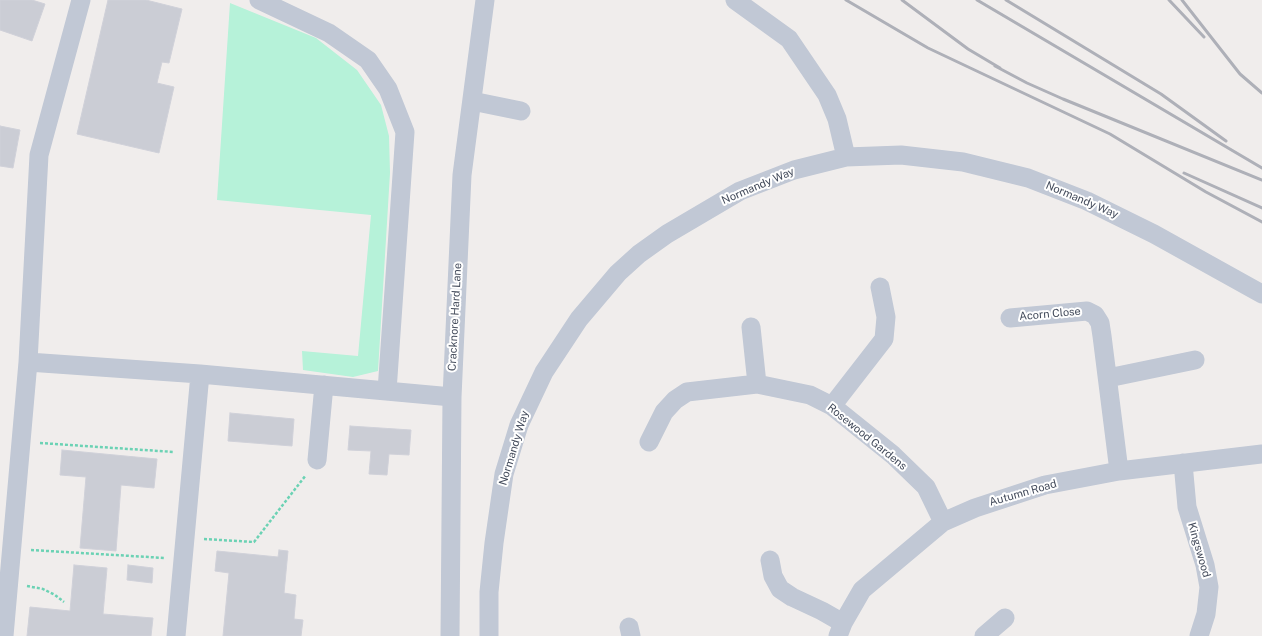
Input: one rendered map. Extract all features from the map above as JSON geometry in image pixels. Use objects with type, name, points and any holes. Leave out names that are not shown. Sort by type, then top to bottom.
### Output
[{"type":"street","points":[[4,636],[9,582],[8,542],[22,441],[28,362],[39,155],[81,0]]},
{"type":"street","points":[[259,0],[329,33],[368,60],[388,89],[405,132],[387,391]]},
{"type":"street","name":"Cracknore Hard Lane","points":[[450,636],[452,397],[462,176],[485,0]]},
{"type":"street","points":[[735,0],[789,39],[828,96],[837,119],[846,157]]},
{"type":"street","points":[[472,101],[521,111]]},
{"type":"street","name":"Normandy Way","points":[[488,636],[494,542],[499,503],[506,468],[519,425],[531,397],[559,348],[579,319],[618,273],[639,254],[667,234],[740,191],[794,170],[846,157],[900,155],[963,162],[1028,178],[1122,217],[1262,294]]},
{"type":"street","points":[[832,406],[884,339],[886,317],[880,287]]},
{"type":"street","name":"Acorn Close","points":[[1010,318],[1087,311],[1095,315],[1100,323],[1119,471]]},
{"type":"street","points":[[751,327],[757,384]]},
{"type":"street","points":[[1108,378],[1195,360]]},
{"type":"street","points":[[28,362],[200,374],[452,397]]},
{"type":"street","points":[[176,636],[200,374]]},
{"type":"street","name":"Rosewood Gardens","points":[[649,442],[664,412],[675,400],[687,392],[757,384],[810,395],[832,406],[893,455],[926,487],[943,522]]},
{"type":"street","points":[[317,460],[324,385]]},
{"type":"street","name":"Autumn Road","points":[[840,630],[862,590],[943,522],[1009,496],[1045,485],[1119,471],[1262,454]]},
{"type":"street","name":"Kingswood","points":[[1183,463],[1187,507],[1205,565],[1209,587],[1206,614],[1199,636]]},
{"type":"street","points":[[770,560],[773,576],[780,589],[792,598],[822,610],[840,630]]},
{"type":"street","points":[[984,636],[1005,618]]},
{"type":"path","points":[[22,441],[193,453]]},
{"type":"path","points":[[185,538],[254,542],[317,460]]},
{"type":"path","points":[[8,542],[184,560]]},
{"type":"path","points":[[9,582],[42,589],[56,595],[64,602]]},
{"type":"green space","points":[[230,3],[316,38],[357,70],[381,105],[389,136],[390,173],[378,371],[353,377],[303,370],[302,351],[358,356],[371,215],[217,200]]},
{"type":"building","points":[[0,0],[32,0],[45,4],[32,41],[0,30]]},
{"type":"building","points":[[108,0],[146,0],[182,9],[169,63],[162,62],[157,83],[174,87],[159,153],[77,134]]},
{"type":"building","points":[[0,126],[20,130],[13,168],[0,166]]},
{"type":"building","points":[[230,413],[294,419],[292,446],[228,441]]},
{"type":"building","points":[[350,426],[411,430],[409,455],[389,454],[387,475],[369,474],[371,451],[348,450]]},
{"type":"building","points":[[62,450],[157,459],[154,488],[121,485],[116,551],[80,548],[86,477],[60,475]]},
{"type":"building","points":[[279,550],[288,551],[284,593],[296,595],[294,619],[303,620],[301,636],[223,636],[229,573],[215,571],[217,551],[278,557]]},
{"type":"building","points":[[74,565],[107,568],[103,614],[153,618],[151,636],[27,636],[30,607],[70,611]]},
{"type":"building","points":[[128,565],[153,568],[152,583],[127,580]]},
{"type":"railway","points":[[846,0],[928,48],[1110,134],[1206,192],[1262,222]]},
{"type":"railway","points":[[902,0],[968,49],[1000,68]]},
{"type":"railway","points":[[977,0],[1262,168]]},
{"type":"railway","points":[[1006,0],[1161,94],[1226,141]]},
{"type":"railway","points":[[1169,0],[1204,37]]},
{"type":"railway","points":[[1182,0],[1240,74],[1262,93]]},
{"type":"railway","points":[[995,66],[1027,83],[1063,99],[1262,180]]},
{"type":"railway","points":[[1184,173],[1262,208]]}]
